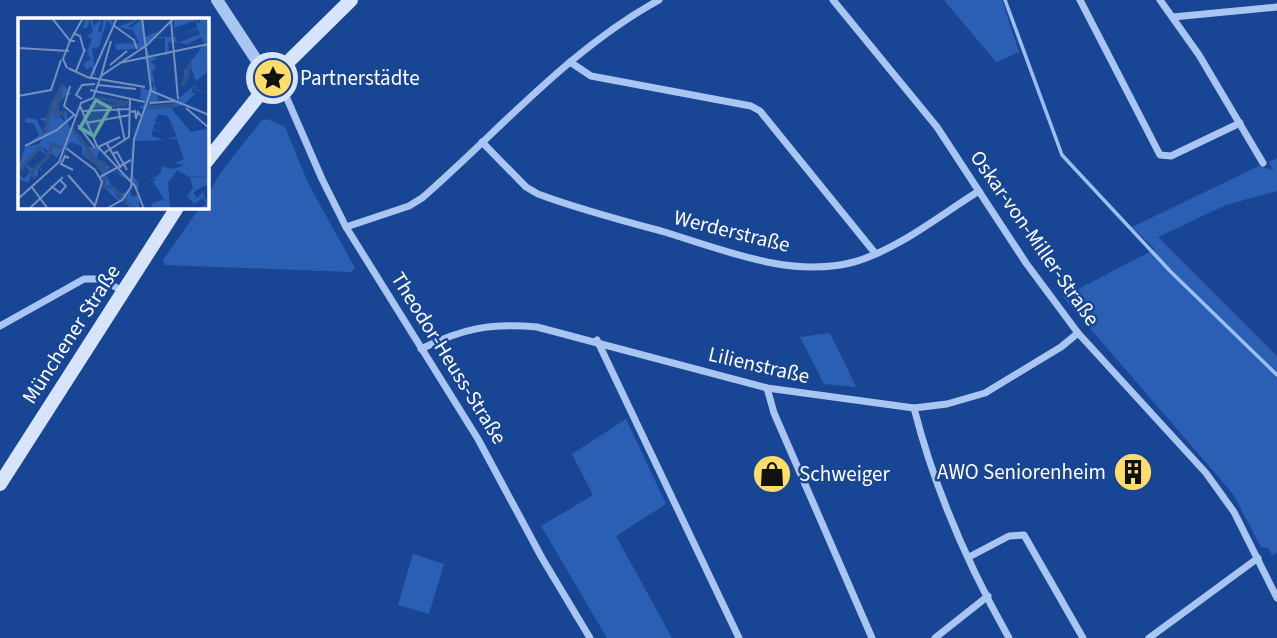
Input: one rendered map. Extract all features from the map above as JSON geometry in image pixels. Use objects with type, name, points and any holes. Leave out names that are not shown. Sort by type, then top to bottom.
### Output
[{"type":"main road","points":[[286,64],[351,0]]},
{"type":"main road","points":[[274,59],[286,64],[292,79],[285,94],[272,98],[260,94],[253,77],[259,64],[274,59]]},
{"type":"main road","points":[[208,159],[260,94]]},
{"type":"main road","name":"Münchener Straße","points":[[0,484],[177,208]]},
{"type":"street","points":[[217,0],[259,64]]},
{"type":"street","points":[[346,227],[409,206],[422,198],[570,62],[620,22],[659,0]]},
{"type":"street","name":"Oskar-von-Miller-Straße","points":[[833,0],[937,127],[1047,293],[1078,332],[1206,473],[1234,512],[1277,598]]},
{"type":"street","points":[[1080,0],[1160,155],[1171,156],[1240,123]]},
{"type":"street","points":[[1160,0],[1263,163]]},
{"type":"street","points":[[1173,17],[1277,6]]},
{"type":"street","points":[[570,62],[591,76],[751,106],[761,111],[875,253]]},
{"type":"street","name":"Theodor-Heuss-Straße","points":[[285,94],[346,227],[478,439],[542,558],[590,638]]},
{"type":"street","name":"Werderstraße","points":[[482,142],[526,187],[538,194],[778,264],[807,267],[855,261],[875,253],[979,191]]},
{"type":"street","points":[[0,326],[84,279],[100,279],[123,291]]},
{"type":"street","name":"Lilienstraße","points":[[421,349],[471,327],[537,327],[597,340],[767,388],[914,408],[947,404],[985,393],[1061,346],[1078,332]]},
{"type":"street","points":[[597,340],[739,638]]},
{"type":"street","points":[[767,388],[774,413],[872,638]]},
{"type":"street","points":[[914,408],[924,447],[969,557],[1009,638]]},
{"type":"street","points":[[969,557],[1009,536],[1024,535],[1083,638]]},
{"type":"street","points":[[1149,638],[1258,558]]},
{"type":"street","points":[[935,638],[988,596]]},
{"type":"shaded area","points":[[944,0],[1002,0],[1019,52],[996,62]]},
{"type":"shaded area","points":[[267,119],[285,127],[309,185],[355,268],[351,272],[165,265],[163,260],[199,208],[208,208],[208,197],[213,186],[261,121]]},
{"type":"shaded area","points":[[1277,158],[1277,191],[1226,205],[1158,237],[1277,356],[1277,553],[1272,555],[1268,548],[1261,547],[1233,494],[1063,297],[1155,249],[1132,227],[1259,166],[1273,170],[1269,162]]},
{"type":"shaded area","points":[[830,333],[856,387],[824,384],[800,337]]},
{"type":"shaded area","points":[[626,419],[666,504],[616,536],[672,638],[607,638],[541,526],[593,495],[572,454]]},
{"type":"shaded area","points":[[413,554],[444,564],[429,614],[398,605]]},
{"type":"waterway","points":[[1005,0],[1062,155],[1170,271],[1277,375]]},
{"type":"place","name":"Partnerstädte","points":[[273,78]]},
{"type":"place","name":"AWO Seniorenheim","points":[[1133,472]]},
{"type":"place","name":"Schweiger","points":[[772,474]]}]
